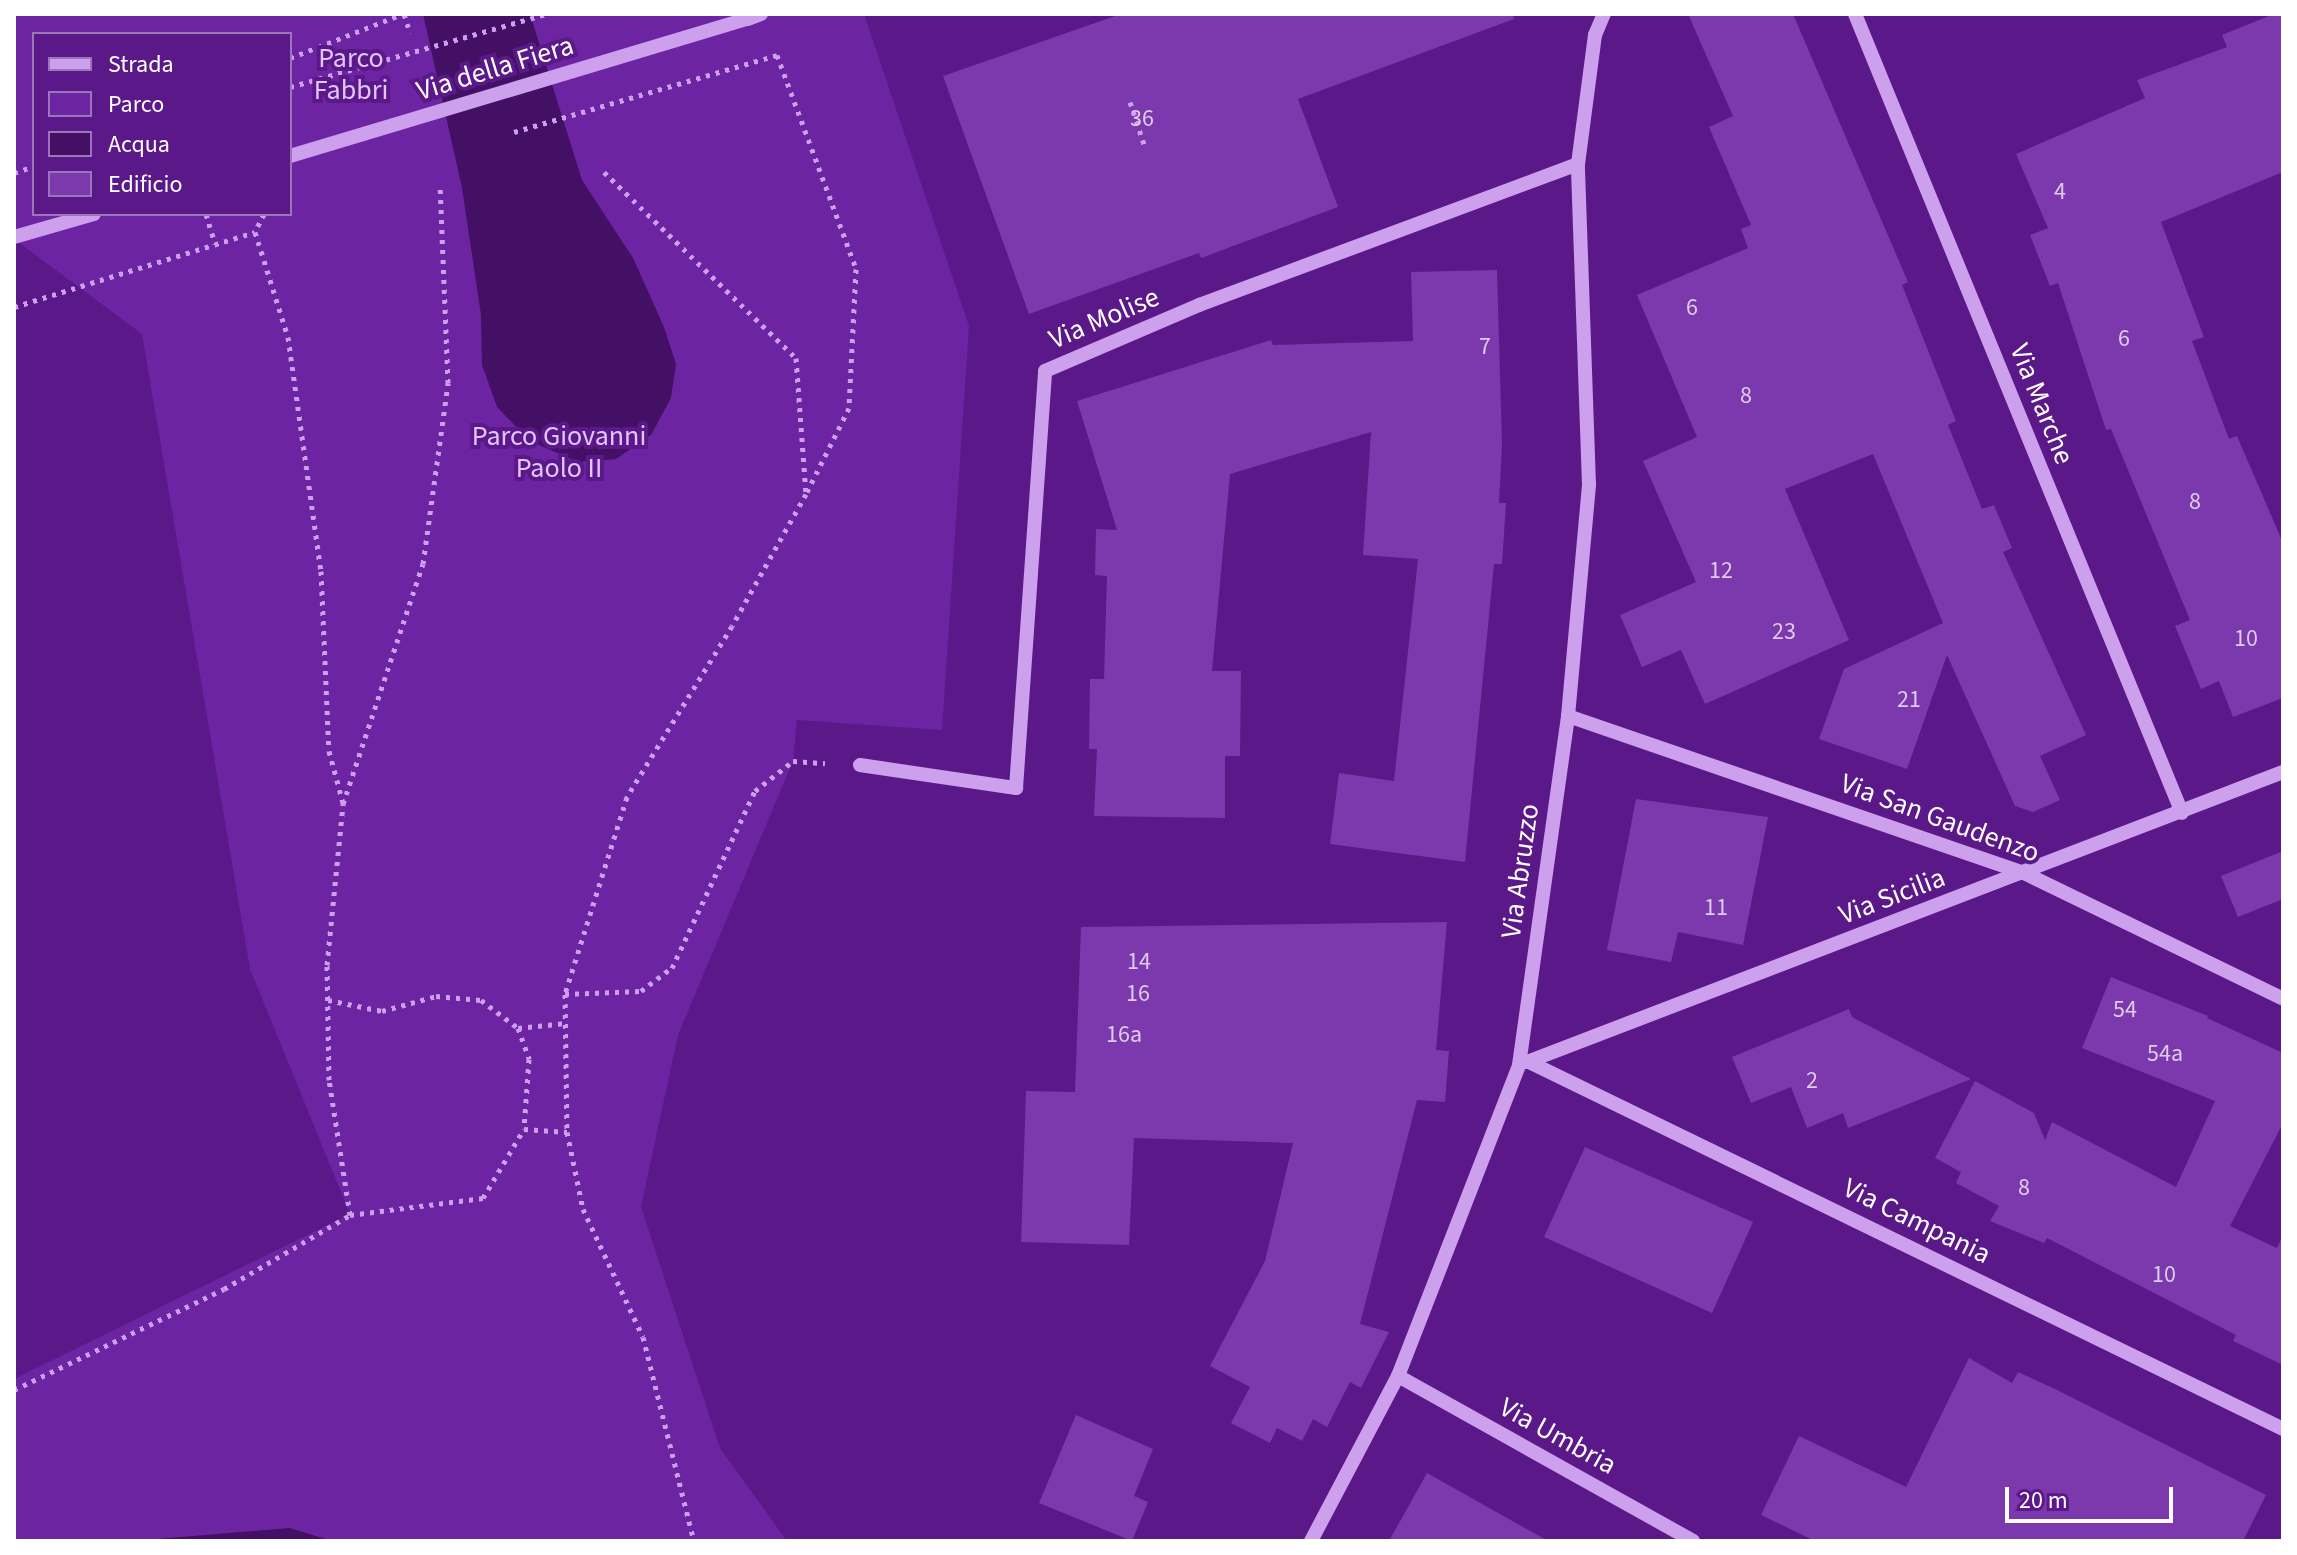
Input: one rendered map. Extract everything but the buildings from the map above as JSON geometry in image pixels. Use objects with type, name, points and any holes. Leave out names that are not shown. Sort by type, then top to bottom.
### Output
[{"type":"street","points":[[1578,164],[1595,35],[1604,14]]},
{"type":"street","name":"Via Marche","points":[[1855,14],[2182,813]]},
{"type":"street","name":"Via della Fiera","points":[[292,155],[754,16]]},
{"type":"street","name":"Via Abruzzo","points":[[1311,1541],[1398,1376],[1524,1064],[1568,716],[1589,485],[1578,164]]},
{"type":"street","name":"Via Molise","points":[[860,765],[1016,788],[1045,371],[1199,305],[1578,164]]},
{"type":"street","points":[[14,237],[87,216]]},
{"type":"street","name":"Via San Gaudenzo","points":[[1568,716],[2024,873],[2283,999]]},
{"type":"street","name":"Via Sicilia","points":[[1524,1064],[2283,772]]},
{"type":"street","name":"Via Campania","points":[[1524,1064],[2283,1429]]},
{"type":"street","name":"Via Umbria","points":[[1398,1376],[1693,1541]]},
{"type":"path","points":[[292,57],[403,14],[410,33]]},
{"type":"path","points":[[292,86],[546,14]]},
{"type":"path","points":[[503,135],[777,55],[856,269],[849,408],[806,494],[732,626],[627,797],[565,994],[567,1132],[583,1209],[643,1337],[694,1541]]},
{"type":"path","points":[[1130,102],[1145,147]]},
{"type":"path","points":[[604,172],[796,358],[806,494]]},
{"type":"path","points":[[350,1215],[329,1080],[327,965],[343,804],[423,564],[448,383],[440,188]]},
{"type":"path","points":[[207,216],[215,244]]},
{"type":"path","points":[[263,216],[255,232],[288,337],[321,571],[329,751],[343,804]]},
{"type":"path","points":[[14,307],[255,232]]},
{"type":"path","points":[[565,994],[641,991],[672,968],[755,791],[793,761],[860,765]]},
{"type":"path","points":[[14,1390],[224,1289],[350,1215],[483,1198],[524,1129],[529,1059],[518,1028],[481,1000],[436,996],[382,1011],[328,1000]]},
{"type":"path","points":[[518,1028],[566,1023]]},
{"type":"path","points":[[524,1129],[567,1132]]},
{"type":"green space","name":"Parco Giovanni Paolo II","points":[[18,14],[864,14],[969,326],[942,730],[797,720],[793,761],[678,1035],[641,1207],[720,1448],[787,1541],[14,1541],[14,1379],[350,1214],[250,969],[142,334],[14,239],[14,17]]},
{"type":"water","points":[[423,14],[530,14],[582,180],[633,258],[664,327],[676,364],[671,398],[651,435],[616,459],[578,462],[530,441],[497,407],[482,365],[481,315],[462,188]]},
{"type":"water","points":[[290,1528],[332,1541],[133,1541]]},
{"type":"park label","name":"Parco Fabbri","points":[[351,74]]}]
